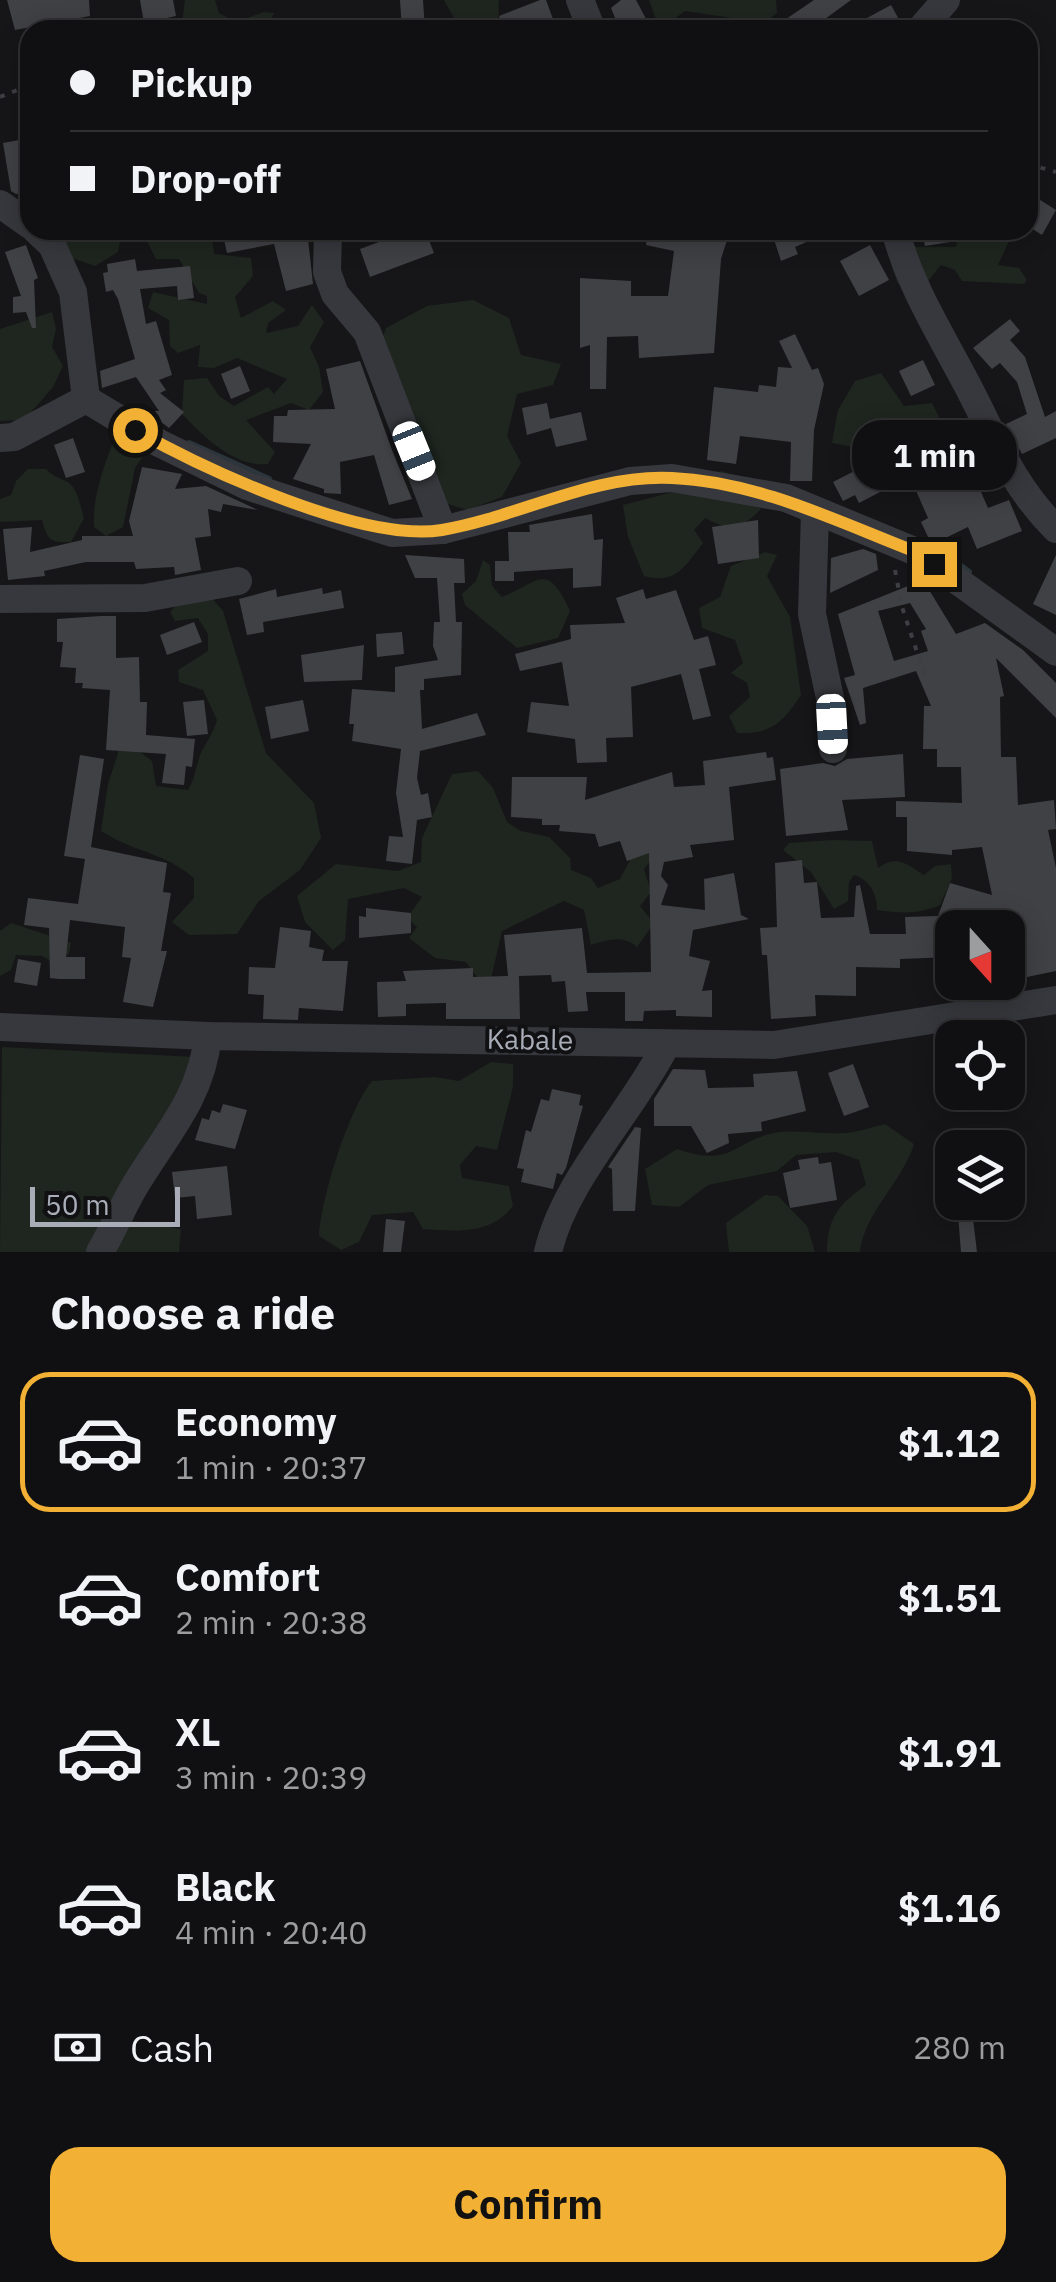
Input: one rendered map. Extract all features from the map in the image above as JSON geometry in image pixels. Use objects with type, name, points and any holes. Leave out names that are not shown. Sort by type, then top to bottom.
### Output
[{"type":"street","points":[[929,20],[946,0]]},
{"type":"street","points":[[46,240],[73,292],[86,399]]},
{"type":"street","points":[[328,240],[327,272],[334,294],[367,332],[443,530]]},
{"type":"street","points":[[899,240],[930,323],[964,379],[986,429],[1020,490],[1056,529]]},
{"type":"street","points":[[0,438],[14,437],[86,399]]},
{"type":"street","points":[[86,399],[159,443],[247,486],[392,533],[443,530],[544,500],[630,481],[672,478],[769,494],[919,553],[1054,653]]},
{"type":"street","points":[[815,512],[812,614],[830,698],[833,749]]},
{"type":"street","points":[[0,598],[146,598],[238,581]]},
{"type":"street","name":"Kabale","points":[[0,1027],[208,1036],[774,1045],[1056,1000]]},
{"type":"street","points":[[100,1252],[132,1190],[196,1090],[208,1036]]},
{"type":"street","points":[[548,1252],[561,1208],[641,1093],[666,1046]]},
{"type":"path","points":[[899,545],[895,581],[925,676]]},
{"type":"shaded area","points":[[185,0],[215,0],[219,13],[232,20],[182,20]]},
{"type":"shaded area","points":[[444,0],[499,0],[498,20],[455,19]]},
{"type":"shaded area","points":[[649,0],[776,0],[777,13],[768,20],[685,11],[673,20],[655,17]]},
{"type":"shaded area","points":[[264,12],[274,13],[271,20],[242,20]]},
{"type":"shaded area","points":[[55,240],[120,240],[118,252],[95,266],[61,254]]},
{"type":"shaded area","points":[[212,240],[214,254],[251,258],[253,276],[235,297],[241,318],[273,301],[286,310],[268,323],[266,333],[298,326],[312,305],[324,322],[310,347],[319,367],[323,392],[309,410],[291,403],[246,420],[275,452],[268,464],[232,456],[182,414],[184,380],[207,378],[219,396],[234,406],[268,387],[274,394],[287,379],[237,358],[214,368],[198,367],[200,345],[178,353],[170,346],[169,320],[148,308],[153,292],[207,304],[207,296],[199,293],[179,259],[156,259],[148,243]]},
{"type":"shaded area","points":[[957,240],[1009,240],[998,265],[1019,268],[1027,280],[1024,284],[962,281],[955,270],[941,265],[924,286],[898,284],[891,265],[905,247],[956,247]]},
{"type":"shaded area","points":[[473,300],[509,318],[521,355],[561,364],[553,385],[517,394],[507,436],[521,463],[502,497],[467,510],[426,497],[380,344],[386,328],[427,306]]},
{"type":"shaded area","points":[[52,312],[56,329],[52,347],[63,366],[53,387],[24,420],[0,421],[0,329]]},
{"type":"shaded area","points":[[881,373],[904,406],[932,403],[939,417],[923,429],[902,425],[890,476],[869,478],[863,474],[863,449],[832,443],[838,410],[855,381]]},
{"type":"shaded area","points":[[116,434],[134,434],[148,449],[135,468],[123,527],[106,536],[94,527],[95,504]]},
{"type":"shaded area","points":[[28,469],[46,469],[75,490],[84,518],[71,542],[51,539],[42,520],[0,522],[0,499],[11,495],[16,481]]},
{"type":"shaded area","points":[[721,471],[742,477],[761,509],[735,527],[705,518],[694,530],[703,543],[679,572],[664,578],[644,576],[628,537],[623,505],[681,490]]},
{"type":"shaded area","points":[[765,552],[777,555],[767,576],[790,617],[801,695],[789,712],[768,729],[737,733],[729,716],[750,697],[747,683],[731,673],[743,663],[735,640],[702,628],[699,608],[720,597],[731,566]]},
{"type":"shaded area","points":[[483,560],[490,565],[492,586],[502,597],[541,579],[555,585],[570,611],[558,638],[517,648],[465,605],[462,594],[476,581]]},
{"type":"shaded area","points":[[210,596],[223,611],[266,753],[314,803],[321,838],[300,870],[259,901],[237,934],[189,935],[172,922],[194,898],[194,878],[172,863],[101,831],[108,784],[119,750],[133,747],[152,761],[156,786],[188,790],[190,786],[217,720],[203,690],[179,682],[178,670],[208,651],[208,634],[198,618],[175,621],[170,612],[182,600]]},
{"type":"shaded area","points":[[478,771],[493,788],[507,822],[521,831],[549,837],[570,858],[571,870],[591,878],[598,888],[620,879],[635,851],[649,853],[651,860],[644,869],[651,892],[640,906],[654,923],[637,947],[621,939],[591,945],[584,910],[564,901],[502,931],[488,992],[466,962],[435,958],[409,938],[417,927],[407,918],[422,897],[404,888],[348,899],[345,940],[333,950],[305,922],[297,896],[336,864],[398,871],[421,862],[422,838],[452,774]]},
{"type":"shaded area","points":[[872,841],[878,868],[896,861],[924,875],[935,866],[951,864],[952,878],[940,905],[909,912],[877,910],[871,888],[854,875],[849,882],[848,901],[834,909],[811,872],[783,850],[789,843]]},
{"type":"shaded area","points":[[11,923],[71,943],[69,953],[58,965],[42,956],[16,955],[11,970],[0,976],[0,931]]},
{"type":"shaded area","points":[[2,1047],[195,1057],[196,1072],[91,1252],[0,1252]]},
{"type":"shaded area","points":[[491,1062],[513,1064],[513,1087],[497,1150],[476,1146],[460,1165],[462,1178],[509,1186],[513,1206],[494,1222],[473,1229],[423,1229],[413,1212],[372,1215],[359,1242],[341,1250],[319,1236],[337,1156],[354,1112],[372,1081],[435,1077],[459,1081]]},
{"type":"shaded area","points":[[885,1124],[914,1144],[869,1224],[860,1252],[827,1252],[836,1213],[866,1185],[859,1160],[836,1152],[796,1155],[777,1171],[708,1185],[679,1207],[652,1205],[645,1169],[677,1149],[721,1155],[774,1133],[846,1133]]},
{"type":"shaded area","points":[[765,1195],[778,1196],[807,1226],[815,1252],[729,1252],[726,1223]]},
{"type":"shaded area","points":[[124,1219],[181,1229],[179,1252],[110,1252]]},
{"type":"building","points":[[7,0],[89,0],[90,16],[20,20],[20,29],[15,30]]},
{"type":"building","points":[[140,0],[173,0],[176,16],[143,20]]},
{"type":"building","points":[[400,0],[423,0],[424,20],[401,20]]},
{"type":"building","points":[[546,0],[553,20],[501,20],[499,16]]},
{"type":"building","points":[[621,0],[636,0],[647,20],[616,20],[611,8]]},
{"type":"building","points":[[814,0],[851,0],[824,20],[785,20]]},
{"type":"building","points":[[891,5],[899,20],[863,20]]},
{"type":"building","points":[[20,140],[20,193],[11,191],[3,143]]},
{"type":"building","points":[[1038,199],[1056,210],[1042,235],[1038,232]]},
{"type":"building","points":[[224,240],[308,240],[313,284],[286,291],[274,244],[227,253]]},
{"type":"building","points":[[429,240],[434,253],[370,277],[360,249],[379,242]]},
{"type":"building","points":[[647,240],[727,240],[721,259],[714,353],[639,358],[638,336],[607,337],[606,389],[590,389],[590,345],[580,348],[580,278],[631,281],[631,296],[668,296],[674,251],[646,245]]},
{"type":"building","points":[[774,240],[811,240],[795,247],[798,254],[781,261]]},
{"type":"building","points":[[924,240],[963,240],[925,246]]},
{"type":"building","points":[[26,245],[38,278],[34,280],[36,328],[32,328],[26,312],[13,313],[13,297],[21,296],[5,252]]},
{"type":"building","points":[[870,245],[889,280],[859,296],[840,261]]},
{"type":"building","points":[[135,259],[137,271],[190,266],[194,298],[178,300],[177,286],[140,289],[146,324],[156,321],[172,375],[159,380],[166,390],[160,393],[184,412],[169,428],[147,411],[159,411],[136,377],[102,388],[100,371],[135,359],[118,299],[113,290],[106,292],[103,273],[108,272],[107,264]]},
{"type":"building","points":[[1010,319],[1020,331],[1010,340],[1025,357],[1045,417],[1056,411],[1056,438],[1022,454],[1006,424],[1027,414],[1017,382],[1000,363],[992,369],[973,348]]},
{"type":"building","points":[[795,334],[812,370],[818,368],[824,384],[814,430],[812,481],[790,481],[791,442],[740,436],[736,464],[707,460],[714,387],[758,392],[759,385],[776,387],[778,367],[792,368],[779,341]]},
{"type":"building","points":[[923,360],[935,385],[911,396],[899,371]]},
{"type":"building","points":[[360,361],[412,499],[389,505],[374,455],[340,462],[341,494],[324,493],[324,489],[293,479],[311,444],[273,442],[274,416],[287,416],[288,410],[335,409],[326,369]]},
{"type":"building","points":[[240,366],[250,391],[231,399],[221,374]]},
{"type":"building","points":[[547,403],[550,419],[581,412],[587,440],[556,447],[551,428],[527,435],[522,408]]},
{"type":"building","points":[[965,427],[980,477],[975,478],[988,508],[1009,500],[1022,531],[977,549],[968,527],[935,543],[929,539],[921,522],[928,518],[899,452]]},
{"type":"building","points":[[73,438],[85,472],[66,478],[54,445]]},
{"type":"building","points":[[868,464],[882,491],[859,503],[855,495],[843,501],[833,482]]},
{"type":"building","points":[[142,467],[182,474],[175,489],[206,486],[258,510],[223,504],[221,512],[208,509],[211,536],[195,538],[201,570],[175,575],[174,567],[136,569],[134,562],[86,562],[44,571],[45,576],[8,580],[3,529],[32,527],[30,552],[82,540],[82,536],[133,536],[129,521]]},
{"type":"building","points":[[592,514],[594,540],[603,539],[601,586],[573,588],[573,568],[514,572],[514,581],[495,581],[495,561],[509,561],[508,532],[530,532],[529,525]]},
{"type":"building","points":[[758,520],[759,558],[718,564],[712,527]]},
{"type":"building","points":[[863,549],[876,554],[878,570],[830,593],[831,558]]},
{"type":"building","points":[[405,555],[464,559],[465,583],[454,583],[456,622],[462,622],[461,675],[424,679],[424,690],[420,690],[422,729],[477,713],[486,735],[420,751],[417,778],[421,795],[428,793],[432,817],[417,820],[412,864],[386,861],[389,836],[403,837],[396,793],[401,749],[352,741],[354,724],[349,724],[352,689],[395,692],[395,667],[438,660],[433,646],[434,622],[440,622],[437,578],[415,578]]},
{"type":"building","points":[[1056,555],[1056,615],[1033,604]]},
{"type":"building","points":[[923,580],[956,634],[985,623],[1023,650],[1056,683],[1056,718],[996,658],[1004,696],[1000,697],[1001,757],[1016,757],[1018,805],[1054,800],[1056,829],[1048,830],[1056,868],[1056,971],[1025,977],[1025,910],[940,910],[950,883],[992,895],[982,847],[952,850],[952,855],[907,851],[907,817],[896,817],[896,801],[962,803],[961,767],[937,767],[937,749],[923,749],[924,706],[931,706],[916,671],[863,688],[866,723],[860,725],[844,678],[855,675],[838,614]],"holes":[[[910,603],[926,629],[921,631],[928,651],[894,661],[878,611]]]},
{"type":"building","points":[[322,588],[323,594],[341,590],[344,608],[263,622],[264,632],[247,635],[239,599],[276,589],[277,597]]},
{"type":"building","points":[[643,589],[646,599],[676,590],[694,640],[708,636],[716,665],[699,669],[711,716],[693,720],[681,674],[631,687],[633,737],[606,738],[607,762],[577,763],[575,739],[527,732],[531,702],[569,706],[562,662],[520,671],[515,654],[571,639],[570,625],[625,623],[616,598]]},
{"type":"building","points":[[116,616],[116,658],[139,657],[140,702],[147,702],[146,735],[195,739],[192,767],[186,766],[184,785],[162,783],[166,754],[106,750],[110,690],[82,688],[83,683],[75,683],[76,668],[60,667],[63,642],[57,642],[57,619]]},
{"type":"building","points":[[194,622],[202,642],[167,655],[160,635]]},
{"type":"building","points":[[402,632],[404,654],[377,657],[376,634]]},
{"type":"building","points":[[364,645],[362,680],[304,682],[301,655]]},
{"type":"building","points":[[204,700],[208,734],[187,736],[183,702]]},
{"type":"building","points":[[303,700],[309,731],[271,739],[265,707]]},
{"type":"building","points":[[766,752],[767,758],[773,757],[776,780],[729,787],[734,840],[690,845],[693,857],[664,862],[661,876],[668,885],[661,905],[705,910],[704,879],[734,873],[741,915],[749,919],[693,930],[689,956],[710,961],[702,991],[712,990],[712,1017],[676,1016],[676,1010],[644,1011],[643,1021],[625,1021],[625,992],[586,992],[588,1011],[568,1012],[565,981],[552,982],[551,975],[519,976],[520,1019],[446,1019],[446,1003],[406,1004],[406,1016],[378,1017],[377,982],[406,981],[403,971],[473,968],[473,977],[508,976],[504,935],[582,928],[587,973],[651,972],[649,853],[627,861],[620,841],[599,847],[595,834],[559,831],[560,825],[542,825],[542,819],[511,817],[512,777],[587,777],[585,800],[672,772],[674,787],[705,785],[703,761]]},
{"type":"building","points":[[903,754],[905,797],[842,800],[848,830],[786,836],[780,769],[823,763],[835,766],[847,759]]},
{"type":"building","points":[[80,755],[104,759],[91,847],[167,863],[163,892],[171,893],[161,951],[167,951],[153,1007],[123,1002],[131,958],[122,957],[125,927],[70,920],[66,957],[85,957],[85,979],[59,979],[50,978],[49,928],[24,925],[28,898],[78,904],[85,859],[64,856]]},
{"type":"building","points":[[802,860],[804,883],[817,882],[821,918],[854,917],[856,886],[860,885],[870,934],[906,934],[905,917],[935,916],[935,958],[900,959],[900,968],[856,967],[856,996],[815,995],[816,1016],[771,1019],[767,955],[762,955],[760,928],[777,927],[775,863]]},
{"type":"building","points":[[366,908],[411,913],[411,933],[359,938],[359,916],[366,917]]},
{"type":"building","points":[[280,927],[311,931],[309,947],[324,950],[322,961],[348,961],[343,1011],[299,1008],[298,1020],[263,1019],[264,995],[248,994],[249,967],[275,968]]},
{"type":"building","points":[[18,959],[41,963],[37,986],[14,982]]},
{"type":"building","points":[[853,1064],[869,1107],[844,1116],[828,1073]]},
{"type":"building","points":[[673,1069],[705,1070],[708,1088],[754,1087],[753,1074],[797,1071],[806,1111],[761,1122],[762,1131],[728,1134],[729,1143],[707,1153],[691,1126],[654,1126],[654,1099]]},
{"type":"building","points":[[552,1089],[581,1095],[579,1105],[583,1106],[566,1168],[562,1175],[557,1173],[553,1189],[521,1182],[524,1169],[517,1168],[526,1130],[531,1132],[541,1099],[549,1101]]},
{"type":"building","points":[[223,1104],[247,1110],[235,1149],[195,1140],[202,1118],[209,1120],[212,1110],[220,1113]]},
{"type":"building","points":[[635,1127],[641,1128],[635,1211],[613,1211],[612,1169],[608,1167]]},
{"type":"building","points":[[818,1157],[819,1164],[831,1162],[837,1200],[790,1208],[783,1173],[800,1169],[798,1160]]},
{"type":"building","points":[[227,1166],[232,1215],[197,1219],[195,1196],[175,1198],[172,1172]]},
{"type":"building","points":[[386,1219],[405,1221],[401,1252],[383,1252]]},
{"type":"building","points":[[958,1220],[973,1220],[977,1252],[961,1252]]},
{"type":"waterway","points":[[189,443],[269,479]]},
{"type":"waterway","points":[[954,561],[969,572]]},
{"type":"waterway","points":[[991,1000],[994,1003]]},
{"type":"route","points":[[135,430],[247,486],[392,533],[443,530],[544,500],[630,481],[672,478],[786,498],[919,553],[934,564]]}]
